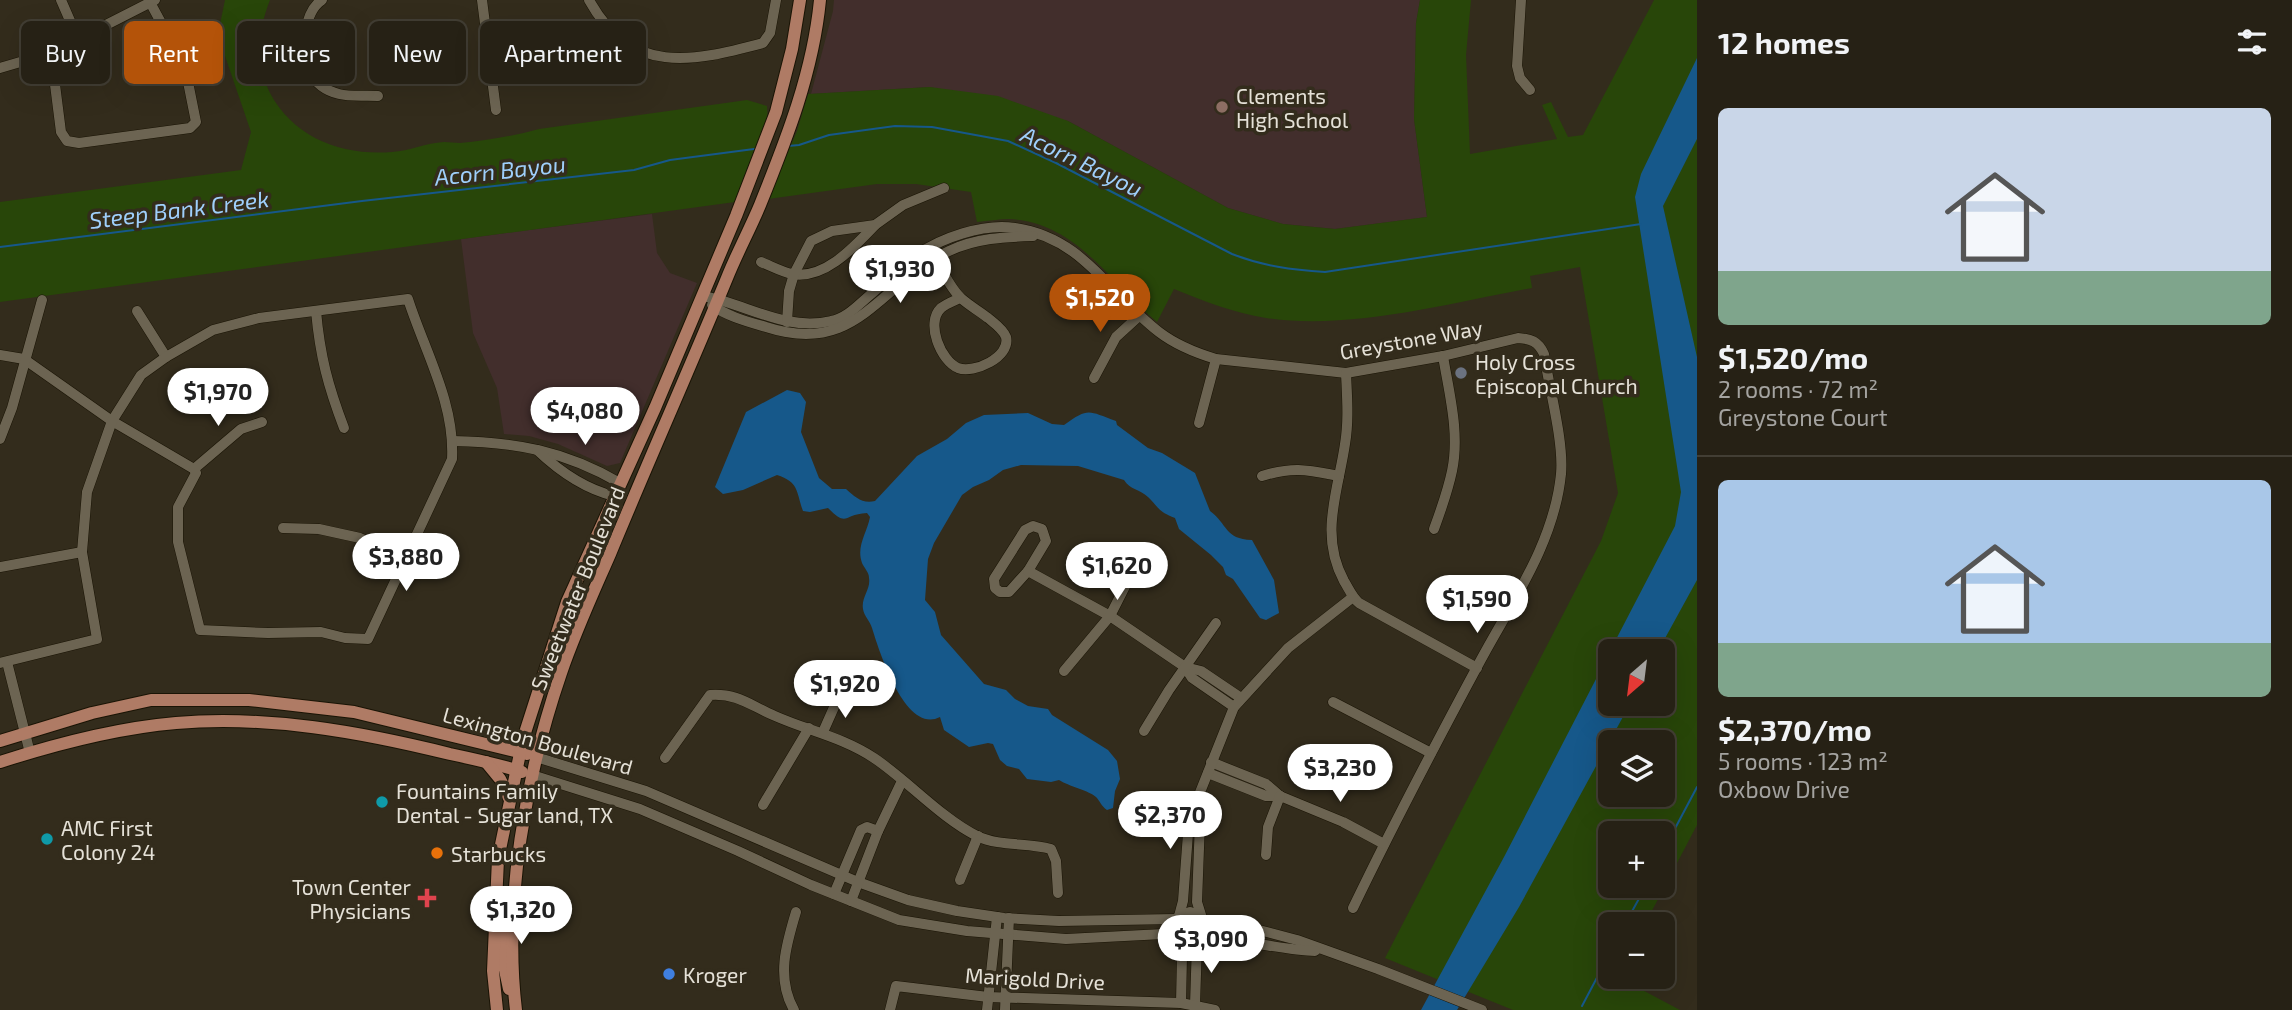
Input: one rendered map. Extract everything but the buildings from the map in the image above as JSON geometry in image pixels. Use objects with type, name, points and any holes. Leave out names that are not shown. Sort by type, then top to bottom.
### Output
[{"type":"main road","name":"Sweetwater Boulevard","points":[[497,1010],[493,971],[496,882],[509,798],[520,752],[567,602],[702,296],[776,111],[792,49],[800,0]]},
{"type":"main road","name":"Sweetwater Boulevard","points":[[516,1005],[512,923],[532,775],[561,673],[633,496],[797,111],[811,61],[820,0]]},
{"type":"main road","points":[[620,483],[633,496]]},
{"type":"main road","points":[[614,496],[633,496]]},
{"type":"main road","points":[[567,602],[586,609]]},
{"type":"main road","name":"Lexington Boulevard","points":[[0,741],[92,713],[151,700],[249,700],[354,712],[536,757]]},
{"type":"main road","points":[[247,721],[249,700]]},
{"type":"main road","name":"Lexington Boulevard","points":[[0,762],[30,752],[124,730],[177,723],[247,721],[358,733],[532,775]]},
{"type":"main road","points":[[422,747],[425,728]]},
{"type":"main road","points":[[486,762],[500,779],[509,798]]},
{"type":"main road","points":[[496,882],[502,918],[512,923]]},
{"type":"main road","points":[[493,924],[503,934],[505,970],[516,1005]]},
{"type":"street","points":[[61,0],[70,21]]},
{"type":"street","points":[[322,0],[317,3],[307,20],[303,42],[304,60],[311,76],[325,88],[339,94],[378,96]]},
{"type":"street","points":[[482,0],[496,110]]},
{"type":"street","points":[[589,0],[602,21]]},
{"type":"street","points":[[646,53],[670,59],[724,53],[763,43],[770,33],[776,0]]},
{"type":"street","points":[[1521,0],[1517,66],[1520,78],[1530,90]]},
{"type":"street","points":[[55,84],[61,132],[66,141],[79,144],[172,132],[190,128],[196,122],[185,66],[153,2],[110,23]]},
{"type":"street","points":[[0,68],[21,62]]},
{"type":"street","points":[[761,262],[794,274],[814,272],[843,258],[875,225],[903,205],[944,188]]},
{"type":"street","points":[[788,322],[789,291],[794,274],[811,241],[832,231],[875,225]]},
{"type":"street","name":"Greystone Way","points":[[702,296],[788,334],[806,335],[840,329],[866,313],[906,278],[935,259],[1003,226],[1019,228],[1061,243],[1087,261],[1139,316],[1171,341],[1216,359],[1346,373],[1518,338],[1530,339],[1536,342],[1544,354],[1560,450],[1562,471],[1559,493],[1546,539],[1477,667]]},
{"type":"street","name":"Greystone Way","points":[[717,303],[788,322],[831,321],[846,315],[913,257],[930,247],[985,234]]},
{"type":"street","points":[[935,259],[960,298],[1001,328],[1006,337],[1006,345],[999,356],[978,368],[965,369],[950,362],[934,331],[936,316],[941,308],[960,298]]},
{"type":"street","points":[[883,283],[891,293]]},
{"type":"street","points":[[0,355],[24,359],[112,421],[194,469],[196,473],[178,507],[178,542],[200,630],[321,632],[368,639],[452,459],[453,441],[443,392],[408,299],[258,318],[213,330],[166,356],[141,375],[112,421],[87,492],[82,552],[97,639],[4,662],[30,752]]},
{"type":"street","points":[[0,439],[12,408],[42,300]]},
{"type":"street","points":[[137,311],[166,356]]},
{"type":"street","points":[[316,311],[327,384],[344,428]]},
{"type":"street","points":[[1094,378],[1116,337],[1139,316]]},
{"type":"street","points":[[1434,529],[1453,469],[1455,444],[1443,355]]},
{"type":"street","points":[[1199,423],[1216,359]]},
{"type":"street","points":[[1346,373],[1347,425],[1330,544],[1336,565],[1353,597],[1373,612],[1477,667],[1353,908]]},
{"type":"street","points":[[194,469],[241,429],[262,422]]},
{"type":"street","points":[[453,441],[495,442],[568,457],[620,483]]},
{"type":"street","points":[[537,450],[575,479],[604,494],[614,496]]},
{"type":"street","points":[[1262,476],[1301,468],[1339,477]]},
{"type":"street","points":[[1033,526],[1042,529],[1046,541],[1028,571],[1009,592],[1000,592],[995,588],[994,579],[1025,530],[1033,526]]},
{"type":"street","points":[[283,528],[319,529],[360,538],[405,557]]},
{"type":"street","points":[[1064,671],[1110,616],[1143,551]]},
{"type":"street","points":[[0,567],[82,552]]},
{"type":"street","points":[[1028,571],[1110,616],[1185,667],[1201,671],[1241,698]]},
{"type":"street","points":[[1181,1003],[1182,956],[1173,927],[1183,901],[1186,836],[1189,820],[1234,707],[1288,648],[1353,597]]},
{"type":"street","points":[[1144,731],[1216,623]]},
{"type":"street","points":[[1185,667],[1192,678],[1234,707]]},
{"type":"street","points":[[665,758],[710,695],[738,697],[761,710],[823,732],[874,758],[978,836],[1004,844],[1034,844],[1051,849],[1056,861],[1058,893]]},
{"type":"street","points":[[823,732],[839,696]]},
{"type":"street","points":[[1333,702],[1431,753]]},
{"type":"street","points":[[763,805],[809,728]]},
{"type":"street","name":"Lexington Boulevard","points":[[536,757],[646,791],[858,882],[908,900],[1009,918],[1059,921],[1178,917]]},
{"type":"street","points":[[1211,762],[1266,784],[1280,796],[1343,822],[1384,844]]},
{"type":"street","points":[[1208,773],[1266,796],[1280,796]]},
{"type":"street","name":"Lexington Boulevard","points":[[532,775],[640,809],[899,920],[1009,936],[1066,939],[1163,934],[1176,938]]},
{"type":"street","points":[[851,901],[878,831],[902,781]]},
{"type":"street","points":[[640,809],[646,791]]},
{"type":"street","points":[[1266,855],[1268,827],[1280,796]]},
{"type":"street","points":[[1195,1005],[1198,942],[1206,931],[1197,902],[1200,821],[1198,800]]},
{"type":"street","points":[[834,894],[862,830],[867,827],[878,831]]},
{"type":"street","points":[[960,880],[978,836]]},
{"type":"street","points":[[794,1010],[783,976],[787,943],[796,912]]},
{"type":"street","points":[[1178,917],[1190,912],[1218,926],[1279,935],[1403,978],[1482,1010]]},
{"type":"street","points":[[987,1010],[997,917]]},
{"type":"street","points":[[1005,1010],[1009,918]]},
{"type":"street","points":[[1176,938],[1185,944],[1226,939],[1297,950],[1322,951]]},
{"type":"street","name":"Marigold Drive","points":[[890,1010],[896,986],[1006,999],[1181,1003],[1214,1010]]},
{"type":"shaded area","name":"Clements High School","points":[[834,0],[1420,0],[1416,23],[1414,119],[1427,217],[1335,229],[1283,224],[1228,208],[1068,121],[930,87],[811,94]]},
{"type":"shaded area","points":[[652,214],[657,253],[670,273],[697,283],[620,463],[607,466],[558,444],[529,436],[504,434],[497,388],[473,333],[461,239]]},
{"type":"green space","points":[[225,0],[270,0],[264,21],[237,21],[237,84],[266,84],[280,109],[292,122],[321,141],[355,151],[398,151],[444,142],[480,141],[539,129],[747,100],[767,106],[768,124],[735,202],[0,302],[0,202],[241,170],[251,132],[224,53],[223,21],[221,21]]},
{"type":"green space","points":[[1420,0],[1471,0],[1466,55],[1470,154],[1557,139],[1542,105],[1551,102],[1568,137],[1583,135],[1654,0],[1697,0],[1697,825],[1675,867],[1675,821],[1598,821],[1598,898],[1659,898],[1651,912],[1598,912],[1598,989],[1641,989],[1680,1010],[1513,1010],[1385,958],[1601,541],[1618,493],[1580,267],[1530,276],[1532,288],[1399,314],[1331,321],[1298,321],[1254,316],[1174,289],[1157,322],[1091,257],[1055,231],[1033,223],[1009,219],[977,222],[971,192],[916,184],[877,184],[768,199],[797,131],[808,94],[930,87],[998,96],[1068,121],[1228,208],[1283,224],[1335,229],[1427,217],[1414,119],[1416,23]]},
{"type":"water","points":[[1697,58],[1697,139],[1663,206],[1697,357],[1697,580],[1665,639],[1616,639],[1675,526],[1681,492],[1635,197],[1641,174]]},
{"type":"water","points":[[787,390],[800,393],[806,402],[801,432],[819,478],[832,489],[846,489],[866,502],[875,501],[917,456],[947,439],[966,423],[984,415],[1028,413],[1052,424],[1064,425],[1079,415],[1089,413],[1116,421],[1117,425],[1148,448],[1162,453],[1195,473],[1210,511],[1231,534],[1252,540],[1274,580],[1279,613],[1266,620],[1260,618],[1233,579],[1226,575],[1223,567],[1179,529],[1175,518],[1162,512],[1145,494],[1129,486],[1124,480],[1078,466],[1021,465],[1003,470],[973,487],[962,495],[934,543],[928,559],[925,600],[935,612],[941,635],[984,684],[1006,690],[1028,706],[1048,709],[1052,715],[1108,750],[1117,761],[1120,779],[1113,808],[1107,810],[1093,795],[1059,780],[1051,782],[1027,779],[1019,769],[1007,766],[1000,760],[993,744],[969,747],[944,730],[940,717],[927,719],[916,714],[905,703],[887,671],[863,609],[869,582],[860,551],[870,517],[867,513],[843,519],[828,508],[803,511],[793,484],[777,475],[743,490],[723,494],[715,487],[746,412]]},
{"type":"water","points":[[1598,675],[1598,716],[1623,716],[1616,730],[1598,730],[1598,763],[1519,907],[1457,1010],[1421,1010]]},
{"type":"waterway","name":"Acorn Bayou","points":[[788,146],[829,135],[895,126],[932,127],[1008,141],[1232,254],[1289,269],[1325,272],[1641,224]]},
{"type":"waterway","name":"Acorn Bayou","points":[[0,247],[634,170],[670,160],[754,149]]},
{"type":"waterway","points":[[1675,828],[1697,787]]},
{"type":"waterway","points":[[1632,912],[1639,898]]},
{"type":"waterway","points":[[1582,1006],[1598,976]]},
{"type":"place","name":"Clements High School","points":[[1222,107]]},
{"type":"place","name":"Holy Cross Episcopal Church","points":[[1461,373]]},
{"type":"place","name":"Fountains Family Dental - Sugar land, TX","points":[[382,802]]},
{"type":"place","name":"AMC First Colony 24","points":[[47,839]]},
{"type":"place","name":"Starbucks","points":[[437,853]]},
{"type":"place","name":"Town Center Physicians","points":[[427,898]]},
{"type":"place","name":"Kroger","points":[[669,974]]},
{"type":"water label","name":"Steep Bank Creek","points":[[179,209]]}]
